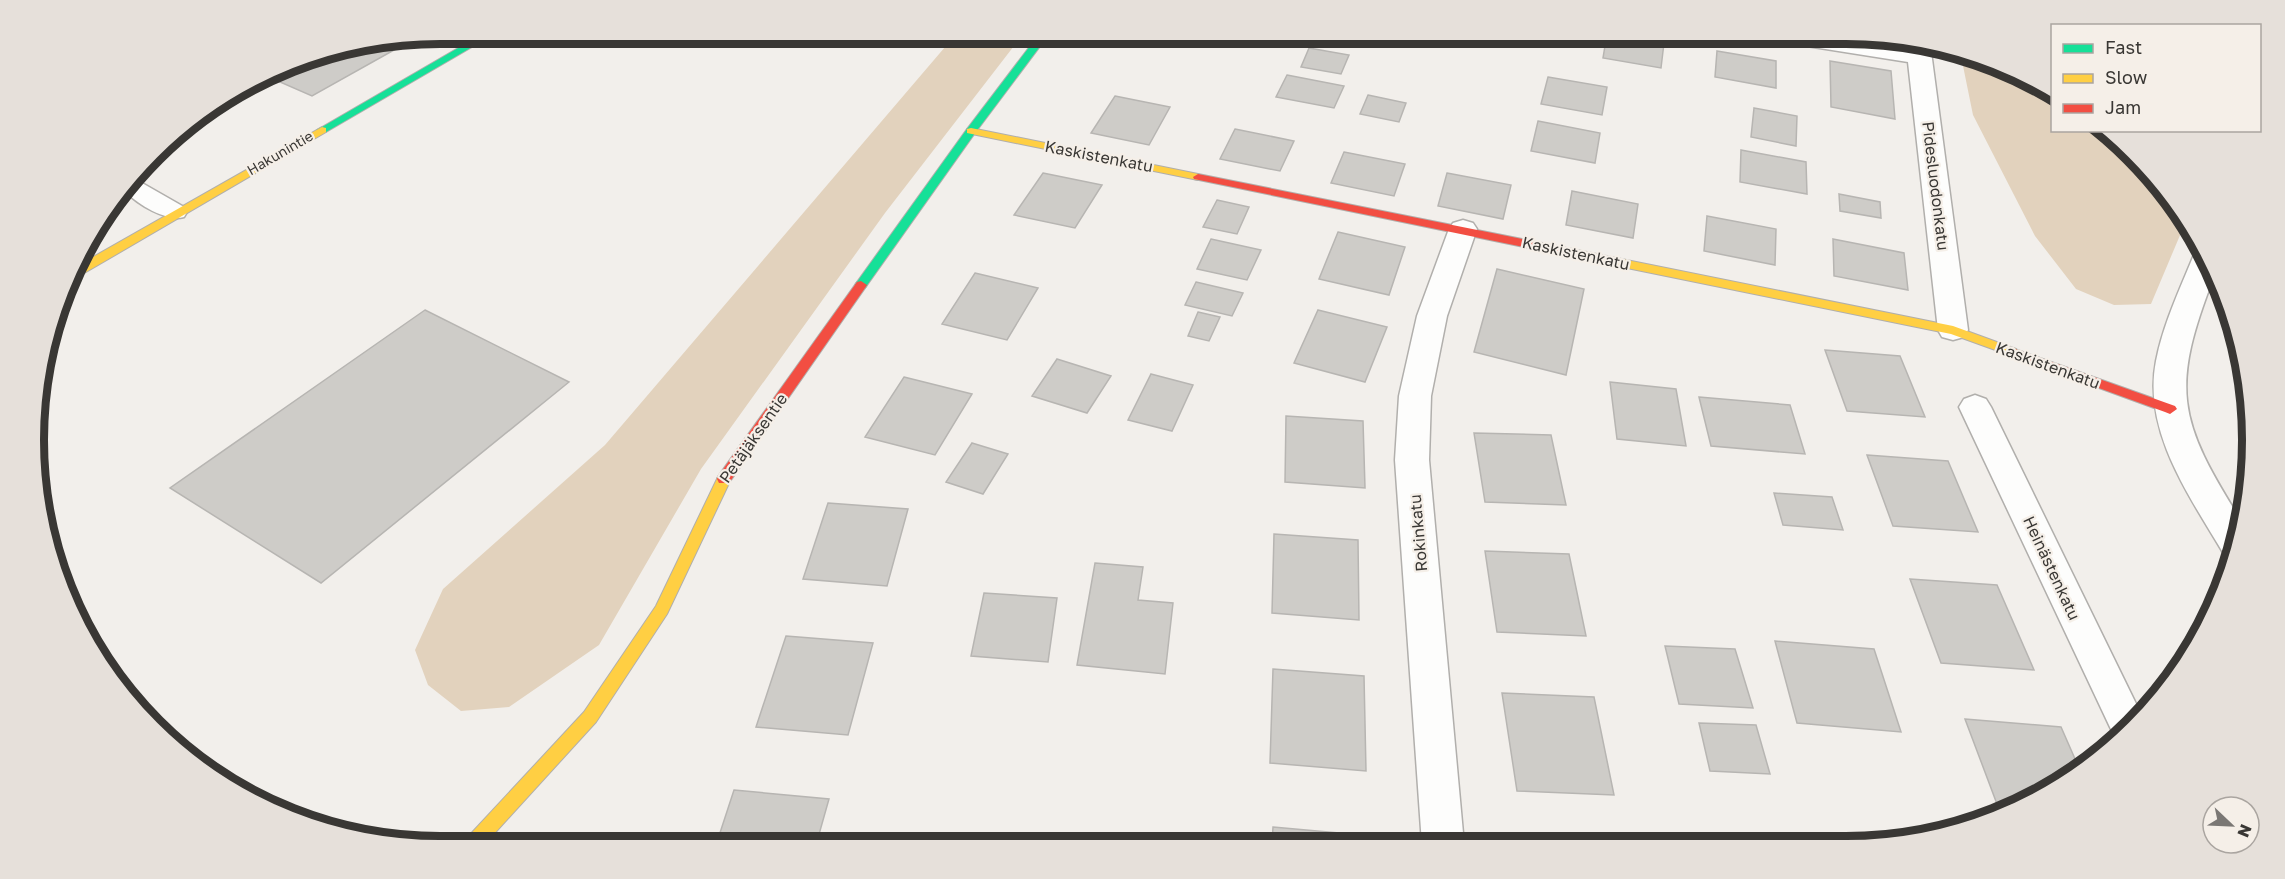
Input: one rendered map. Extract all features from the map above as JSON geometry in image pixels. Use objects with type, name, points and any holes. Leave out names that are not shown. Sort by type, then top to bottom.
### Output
[{"type":"main road","name":"Hakunintie","points":[[82,269],[176,212],[472,44]]},
{"type":"main road","name":"Petäjäksentie","points":[[480,836],[590,717],[662,610],[722,481],[1037,44]]},
{"type":"main road","name":"Kaskistenkatu","points":[[972,131],[1953,330],[2170,409]]},
{"type":"street","points":[[1866,44],[1910,49]]},
{"type":"street","name":"Pidesluodonkatu","points":[[1919,50],[1953,330]]},
{"type":"street","name":"Rokinkatu","points":[[1442,836],[1413,449],[1414,396],[1432,316],[1463,229]]},
{"type":"street","points":[[2203,269],[2174,350],[2169,378],[2170,409],[2181,445],[2230,532]]},
{"type":"street","name":"Heinästenkatu","points":[[1976,407],[2125,721]]},
{"type":"lane","points":[[134,188],[176,212]]},
{"type":"shaded area","points":[[948,44],[1016,44],[885,213],[701,469],[599,645],[509,707],[461,711],[428,685],[415,650],[443,589],[605,445]]},
{"type":"shaded area","points":[[1962,62],[2021,84],[2051,101],[2051,132],[2095,132],[2126,159],[2160,198],[2182,231],[2151,304],[2114,305],[2076,289],[2035,236],[1973,115]]},
{"type":"building","points":[[1532,44],[1552,44],[1551,47]]},
{"type":"building","points":[[1605,44],[1664,44],[1661,68],[1603,58]]},
{"type":"building","points":[[402,45],[312,96],[275,80],[337,57]]},
{"type":"building","points":[[1309,48],[1349,55],[1341,74],[1301,67]]},
{"type":"building","points":[[1717,51],[1776,61],[1776,88],[1715,77]]},
{"type":"building","points":[[1830,61],[1891,71],[1895,119],[1831,107]]},
{"type":"building","points":[[1287,75],[1344,86],[1334,108],[1276,97]]},
{"type":"building","points":[[1548,77],[1607,87],[1602,115],[1541,104]]},
{"type":"building","points":[[1368,95],[1406,103],[1399,122],[1360,114]]},
{"type":"building","points":[[1115,96],[1170,107],[1149,145],[1091,133]]},
{"type":"building","points":[[1754,108],[1797,116],[1796,146],[1751,137]]},
{"type":"building","points":[[1538,121],[1600,133],[1595,163],[1531,151]]},
{"type":"building","points":[[1235,129],[1294,141],[1280,171],[1220,159]]},
{"type":"building","points":[[1741,150],[1806,162],[1807,194],[1740,182]]},
{"type":"building","points":[[1344,152],[1405,164],[1394,196],[1331,183]]},
{"type":"building","points":[[1043,173],[1102,185],[1075,228],[1014,215]]},
{"type":"building","points":[[1447,173],[1511,185],[1503,219],[1438,206]]},
{"type":"building","points":[[1572,191],[1638,204],[1633,238],[1566,225]]},
{"type":"building","points":[[1839,194],[1880,202],[1881,218],[1840,211]]},
{"type":"building","points":[[1217,200],[1249,207],[1237,234],[1203,227]]},
{"type":"building","points":[[1707,216],[1776,229],[1775,265],[1704,251]]},
{"type":"building","points":[[1338,232],[1405,247],[1389,295],[1319,279]]},
{"type":"building","points":[[1211,239],[1261,250],[1247,280],[1197,269]]},
{"type":"building","points":[[1833,239],[1904,253],[1908,290],[1834,276]]},
{"type":"building","points":[[1497,269],[1584,289],[1566,375],[1474,352]]},
{"type":"building","points":[[975,273],[1038,288],[1007,340],[942,324]]},
{"type":"building","points":[[1196,282],[1243,293],[1232,316],[1185,305]]},
{"type":"building","points":[[425,310],[569,382],[321,583],[170,488]]},
{"type":"building","points":[[1318,310],[1387,327],[1365,382],[1294,363]]},
{"type":"building","points":[[1198,312],[1220,317],[1209,341],[1188,336]]},
{"type":"building","points":[[1825,350],[1900,356],[1925,417],[1847,411]]},
{"type":"building","points":[[1057,359],[1111,376],[1087,413],[1032,396]]},
{"type":"building","points":[[1151,374],[1193,385],[1172,431],[1128,420]]},
{"type":"building","points":[[904,377],[972,394],[935,455],[865,437]]},
{"type":"building","points":[[1610,382],[1676,389],[1686,446],[1617,439]]},
{"type":"building","points":[[1699,397],[1790,405],[1805,454],[1711,446]]},
{"type":"building","points":[[1286,416],[1363,421],[1365,488],[1285,482]]},
{"type":"building","points":[[1474,433],[1551,435],[1566,505],[1485,502]]},
{"type":"building","points":[[972,443],[1008,454],[983,494],[946,482]]},
{"type":"building","points":[[1867,455],[1948,461],[1978,532],[1893,526]]},
{"type":"building","points":[[1774,493],[1832,497],[1843,530],[1783,525]]},
{"type":"building","points":[[828,503],[908,509],[887,586],[803,579]]},
{"type":"building","points":[[1274,534],[1358,540],[1359,620],[1272,613]]},
{"type":"building","points":[[1485,551],[1569,554],[1586,636],[1497,632]]},
{"type":"building","points":[[1095,563],[1143,567],[1138,600],[1173,603],[1165,674],[1077,665]]},
{"type":"building","points":[[1910,579],[1997,585],[2034,670],[1941,663]]},
{"type":"building","points":[[984,593],[1057,598],[1048,662],[971,656]]},
{"type":"building","points":[[786,636],[873,643],[848,735],[756,727]]},
{"type":"building","points":[[1775,641],[1874,649],[1901,732],[1797,723]]},
{"type":"building","points":[[1665,646],[1735,649],[1753,708],[1679,704]]},
{"type":"building","points":[[1273,669],[1364,676],[1366,771],[1270,763]]},
{"type":"building","points":[[1502,693],[1594,697],[1614,795],[1517,791]]},
{"type":"building","points":[[1965,719],[2061,727],[2076,762],[2021,795],[1997,805]]},
{"type":"building","points":[[1699,723],[1756,725],[1770,774],[1710,771]]},
{"type":"building","points":[[734,790],[829,799],[819,836],[719,836]]},
{"type":"building","points":[[1273,827],[1372,836],[1272,836]]},
{"type":"traffic: fast","points":[[322,130],[472,44]]},
{"type":"traffic: fast","points":[[861,285],[971,131],[1037,44]]},
{"type":"traffic: slow","points":[[82,269],[322,130]]},
{"type":"traffic: slow","points":[[971,131],[1198,177]]},
{"type":"traffic: slow","points":[[1577,254],[1953,330],[2012,352]]},
{"type":"traffic: slow","points":[[480,836],[590,717],[662,610],[724,479]]},
{"type":"traffic: jam","points":[[1198,177],[1577,254]]},
{"type":"traffic: jam","points":[[724,479],[861,285]]},
{"type":"traffic: jam","points":[[2012,352],[2170,409]]}]
